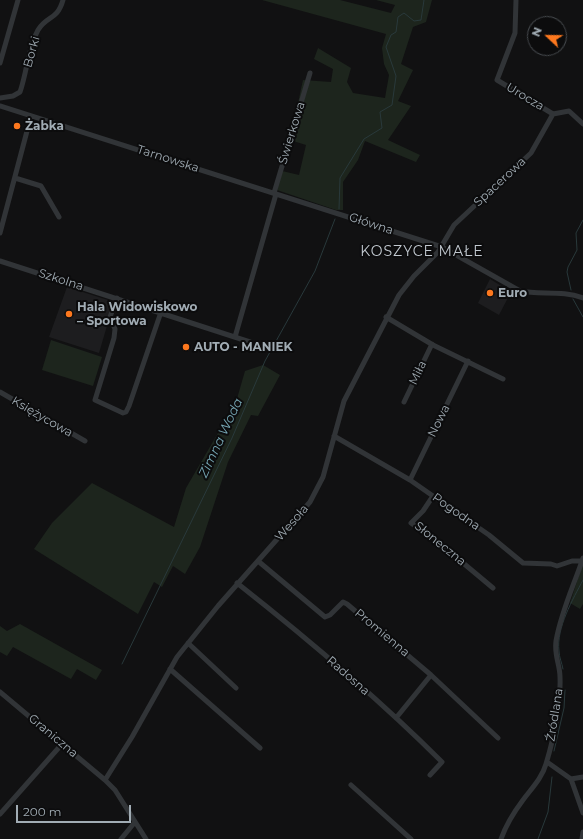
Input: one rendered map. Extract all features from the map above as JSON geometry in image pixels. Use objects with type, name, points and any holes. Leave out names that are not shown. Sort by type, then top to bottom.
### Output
[{"type":"street","points":[[0,63],[18,0]]},
{"type":"street","name":"Borki","points":[[0,98],[13,96],[20,92],[35,37],[39,28],[57,14],[63,0]]},
{"type":"street","name":"Urocza","points":[[516,0],[515,33],[497,80],[553,114]]},
{"type":"street","name":"Świerkowa","points":[[275,194],[310,72]]},
{"type":"street","name":"Tarnowska","points":[[0,106],[336,213]]},
{"type":"street","points":[[553,114],[569,111],[583,124]]},
{"type":"street","name":"Spacerowa","points":[[442,247],[454,225],[531,153],[546,129],[553,114]]},
{"type":"street","points":[[0,233],[31,116]]},
{"type":"street","points":[[15,178],[40,186],[59,217]]},
{"type":"street","points":[[235,337],[275,194]]},
{"type":"street","name":"Główna","points":[[336,213],[442,247],[520,291],[570,295],[583,298]]},
{"type":"street","name":"Wesoła","points":[[105,780],[132,737],[170,668],[188,643],[237,583],[310,502],[323,477],[344,401],[386,317],[399,295],[414,276],[442,247]]},
{"type":"street","name":"Szkolna","points":[[0,261],[250,342]]},
{"type":"street","points":[[117,298],[110,317],[115,329],[114,338],[95,400],[123,413],[126,412],[161,312]]},
{"type":"street","points":[[386,317],[432,344],[503,379]]},
{"type":"street","name":"Miła","points":[[404,402],[432,344]]},
{"type":"street","name":"Nowa","points":[[410,480],[468,361]]},
{"type":"street","name":"Księżycowa","points":[[0,392],[85,441]]},
{"type":"street","name":"Pogodna","points":[[334,436],[410,480],[489,535],[523,563],[551,564],[557,566],[572,561],[582,560]]},
{"type":"street","name":"Słoneczna","points":[[433,496],[423,511],[411,523],[438,542],[493,588]]},
{"type":"street","name":"Źródlana","points":[[501,839],[517,809],[542,775],[547,762],[560,696],[560,675],[555,656],[556,642],[570,593],[578,575],[582,560]]},
{"type":"street","name":"Promienna","points":[[258,561],[325,617],[330,615],[342,602],[347,604],[431,674],[498,738]]},
{"type":"street","name":"Radosna","points":[[237,583],[332,662],[396,718],[442,762],[430,775]]},
{"type":"street","points":[[188,643],[236,688]]},
{"type":"street","points":[[170,668],[260,748]]},
{"type":"street","points":[[396,718],[431,674]]},
{"type":"street","name":"Graniczna","points":[[0,692],[115,790],[146,839]]},
{"type":"street","points":[[0,814],[62,744]]},
{"type":"street","points":[[547,762],[571,779],[583,813]]},
{"type":"street","points":[[571,779],[583,777]]},
{"type":"street","points":[[351,785],[411,839]]},
{"type":"street","points":[[120,839],[135,822]]},
{"type":"street","points":[[582,839],[583,832]]},
{"type":"shaded area","points":[[262,0],[340,0],[391,13],[395,5],[376,0],[432,0],[426,22],[413,27],[401,64],[413,70],[398,101],[411,106],[388,140],[420,155],[416,162],[365,141],[358,160],[343,182],[343,210],[336,210],[277,190],[282,171],[299,175],[306,145],[290,140],[303,80],[331,82],[333,69],[314,59],[318,48],[351,68],[347,82],[353,93],[385,98],[389,75],[384,64],[382,48],[386,34]]},
{"type":"shaded area","points":[[490,279],[511,292],[499,315],[478,303]]},
{"type":"shaded area","points":[[67,287],[114,302],[99,353],[49,337]]},
{"type":"shaded area","points":[[51,340],[102,357],[93,386],[42,370]]},
{"type":"shaded area","points":[[263,365],[280,375],[258,416],[251,415],[228,462],[200,547],[185,574],[173,566],[162,587],[154,582],[138,614],[34,549],[52,523],[92,483],[174,527],[186,488],[236,402],[245,371]]},
{"type":"shaded area","points":[[583,563],[583,604],[580,609],[570,603]]},
{"type":"shaded area","points":[[20,624],[102,670],[96,680],[77,669],[71,679],[13,647],[7,656],[0,652],[0,626],[7,631]]},
{"type":"waterway","name":"Zimna Woda","points":[[339,209],[340,178],[364,139],[382,128],[380,112],[392,105],[396,76],[386,47],[391,35],[396,32],[398,17],[404,13],[414,21],[421,20],[424,0]]},
{"type":"waterway","name":"Zimna Woda","points":[[122,664],[232,438],[265,361],[315,271],[335,219]]},
{"type":"waterway","points":[[571,290],[567,272],[577,250],[576,233],[583,220]]},
{"type":"waterway","points":[[573,299],[583,317]]},
{"type":"waterway","points":[[563,669],[559,653],[560,633],[566,614],[583,580]]},
{"type":"waterway","points":[[554,751],[564,708],[565,690]]},
{"type":"waterway","points":[[538,839],[548,812],[552,777]]},
{"type":"place","name":"Żabka","points":[[17,126]]},
{"type":"place","name":"Euro","points":[[490,293]]},
{"type":"place","name":"Hala Widowiskowo – Sportowa","points":[[69,314]]},
{"type":"place","name":"AUTO - MANIEK","points":[[186,347]]},
{"type":"district","name":"KOSZYCE MAŁE","points":[[422,252]]}]
